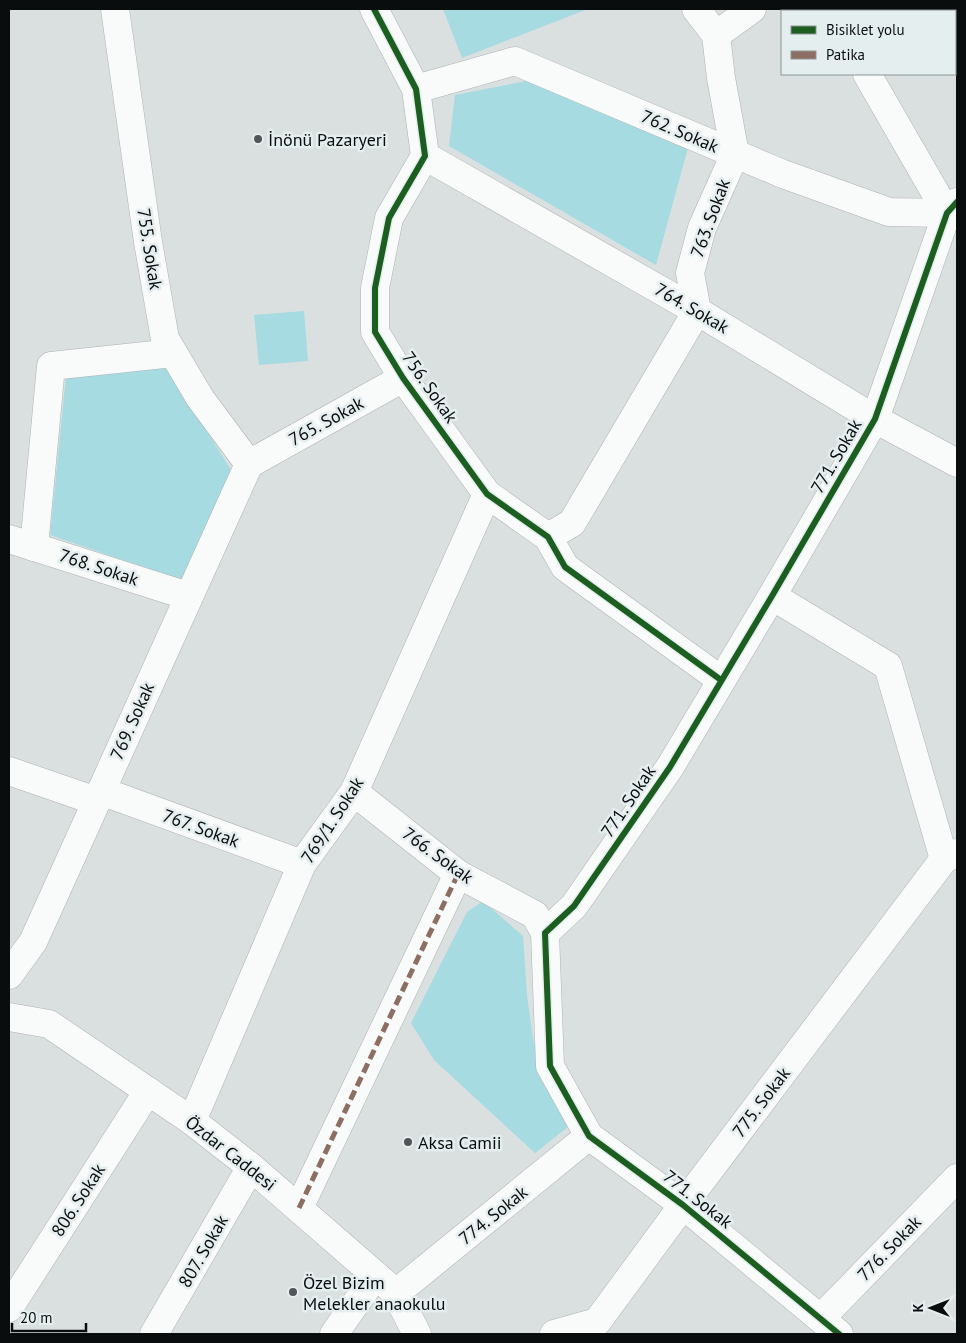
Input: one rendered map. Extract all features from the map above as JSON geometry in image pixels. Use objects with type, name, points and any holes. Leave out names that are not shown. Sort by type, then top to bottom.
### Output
[{"type":"street","name":"755. Sokak","points":[[115,9],[150,251],[165,339],[200,398],[249,464]]},
{"type":"street","points":[[374,9],[416,89],[425,156]]},
{"type":"street","points":[[696,9],[716,35],[734,154]]},
{"type":"street","points":[[716,35],[752,9]]},
{"type":"street","name":"762. Sokak","points":[[416,89],[516,61],[734,154],[889,212],[952,208]]},
{"type":"street","points":[[868,75],[952,208]]},
{"type":"street","name":"763. Sokak","points":[[697,311],[690,273],[702,228],[734,154]]},
{"type":"street","name":"764. Sokak","points":[[425,156],[697,311],[875,418],[957,463]]},
{"type":"street","name":"756. Sokak","points":[[425,156],[390,218],[375,288],[375,332],[403,378],[487,494],[548,537],[565,567],[721,680]]},
{"type":"street","name":"771. Sokak","points":[[830,1326],[683,1205],[589,1136],[550,1066],[545,933],[574,906],[670,767],[875,418],[952,208]]},
{"type":"street","points":[[548,537],[572,523],[697,311]]},
{"type":"street","points":[[34,547],[51,366],[173,353]]},
{"type":"street","name":"765. Sokak","points":[[249,464],[403,378]]},
{"type":"street","name":"769. Sokak","points":[[9,975],[33,942],[249,464]]},
{"type":"street","name":"769/1. Sokak","points":[[192,1121],[302,864],[354,792],[487,494]]},
{"type":"street","name":"768. Sokak","points":[[9,539],[188,596]]},
{"type":"street","points":[[772,596],[888,666],[951,856]]},
{"type":"street","name":"767. Sokak","points":[[9,771],[98,796],[302,864]]},
{"type":"street","name":"766. Sokak","points":[[354,792],[458,874],[536,915],[545,933]]},
{"type":"street","name":"775. Sokak","points":[[554,1334],[598,1322],[683,1205],[951,856]]},
{"type":"street","points":[[298,1208],[458,874]]},
{"type":"street","name":"Özdar Caddesi","points":[[9,1017],[49,1024],[192,1121],[251,1168],[396,1294],[417,1334]]},
{"type":"street","name":"806. Sokak","points":[[9,1308],[148,1091]]},
{"type":"street","name":"774. Sokak","points":[[396,1294],[589,1136]]},
{"type":"street","name":"807. Sokak","points":[[154,1334],[251,1168]]},
{"type":"street","name":"776. Sokak","points":[[830,1326],[957,1178]]},
{"type":"street","points":[[334,1334],[375,1276]]},
{"type":"shaded area","points":[[443,9],[588,9],[462,58]]},
{"type":"shaded area","points":[[526,81],[539,81],[689,144],[656,265],[449,146],[455,95]]},
{"type":"shaded area","points":[[304,311],[308,361],[259,365],[254,315]]},
{"type":"shaded area","points":[[167,367],[231,470],[184,581],[50,535],[66,376]]},
{"type":"shaded area","points":[[483,901],[523,936],[527,995],[533,1039],[547,1083],[574,1122],[535,1153],[434,1060],[411,1023],[467,912]]},
{"type":"marked path","points":[[299,1208],[458,874]]},
{"type":"cycle path","points":[[374,9],[416,89],[425,156],[389,218],[375,288],[375,332],[403,378],[487,494],[548,537],[565,567],[721,680]]},
{"type":"cycle path","points":[[839,1334],[683,1205],[589,1136],[550,1066],[545,933],[574,906],[670,767],[875,419],[947,213],[957,202]]},
{"type":"place","name":"İnönü Pazaryeri","points":[[258,139]]},
{"type":"place","name":"Aksa Camii","points":[[408,1142]]},
{"type":"place","name":"Özel Bizim Melekler anaokulu","points":[[293,1292]]}]
